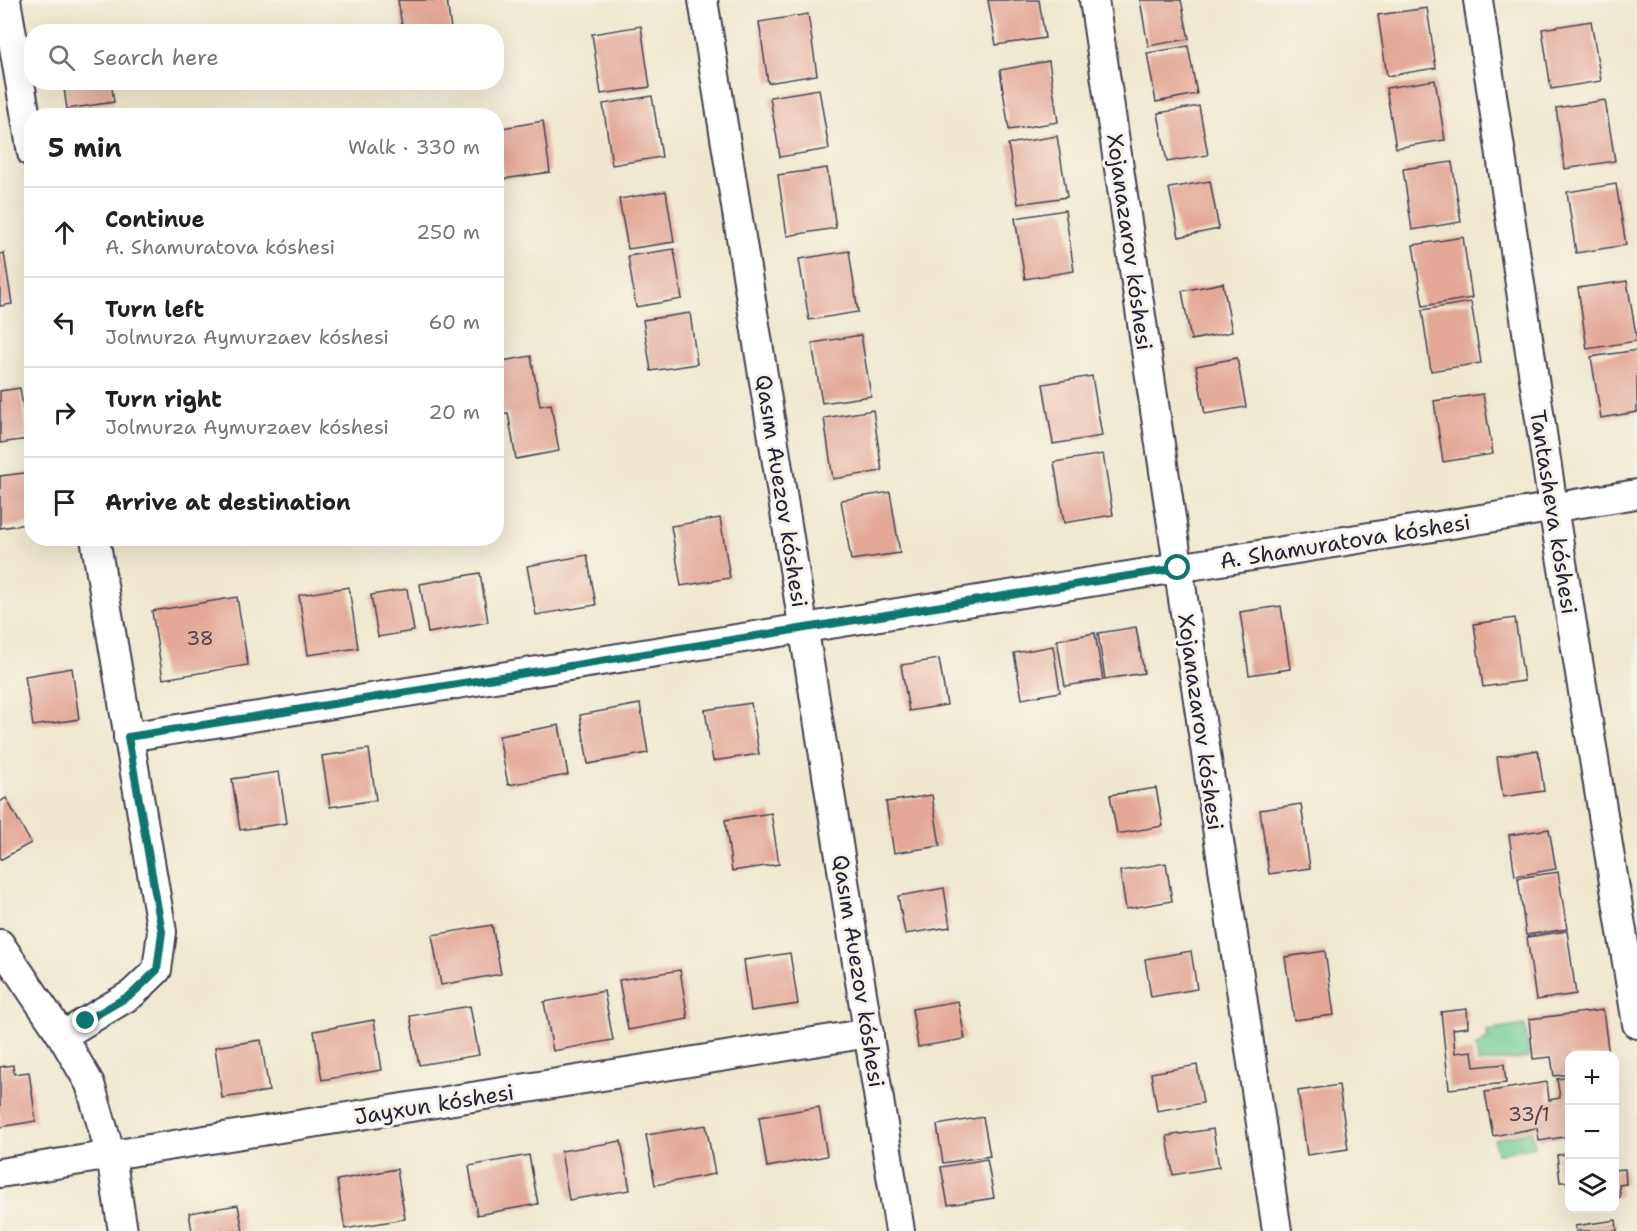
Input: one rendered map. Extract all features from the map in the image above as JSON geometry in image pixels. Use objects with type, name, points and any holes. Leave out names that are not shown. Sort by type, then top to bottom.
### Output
[{"type":"street","points":[[6,0],[24,108]]},
{"type":"street","name":"Qasım Auezov kóshesi","points":[[703,0],[900,1231]]},
{"type":"street","name":"Xojanazarov kóshesi","points":[[1094,0],[1277,1231]]},
{"type":"street","name":"Tantasheva kóshesi","points":[[1478,0],[1553,507],[1637,1024]]},
{"type":"street","name":"A. Shamuratova kóshesi","points":[[128,737],[1637,494]]},
{"type":"street","points":[[62,1036],[132,994],[157,970],[162,932],[96,546]]},
{"type":"street","points":[[0,944],[62,1036],[90,1084],[111,1156],[123,1231]]},
{"type":"street","name":"Jayxun kóshesi","points":[[0,1173],[868,1033]]},
{"type":"green space","points":[[1525,1025],[1529,1058],[1478,1063],[1476,1046],[1488,1039],[1487,1031]]},
{"type":"green space","points":[[1532,1131],[1535,1146],[1497,1154],[1494,1139]]},
{"type":"building","points":[[398,0],[447,0],[450,24],[402,24]]},
{"type":"building","points":[[988,0],[1039,0],[1045,38],[996,45]]},
{"type":"building","points":[[1140,0],[1181,0],[1189,39],[1148,46]]},
{"type":"building","points":[[1427,8],[1436,68],[1387,76],[1378,15]]},
{"type":"building","points":[[808,14],[817,75],[768,83],[759,22]]},
{"type":"building","points":[[1591,21],[1601,81],[1551,89],[1542,29]]},
{"type":"building","points":[[641,26],[650,87],[601,94],[592,34]]},
{"type":"building","points":[[1188,46],[1197,94],[1156,102],[1147,53]]},
{"type":"building","points":[[1049,61],[1058,122],[1009,130],[1000,70]]},
{"type":"building","points":[[1435,80],[1445,140],[1396,148],[1386,88]]},
{"type":"building","points":[[819,89],[829,149],[780,157],[770,97]]},
{"type":"building","points":[[64,90],[112,90],[114,102],[67,108]]},
{"type":"building","points":[[652,96],[662,157],[612,165],[603,104]]},
{"type":"building","points":[[1605,100],[1615,161],[1565,169],[1556,108]]},
{"type":"building","points":[[1199,106],[1208,155],[1167,162],[1158,113]]},
{"type":"building","points":[[543,121],[550,172],[504,179],[504,128]]},
{"type":"building","points":[[1057,136],[1067,197],[1018,204],[1008,144]]},
{"type":"building","points":[[1452,162],[1461,222],[1412,230],[1403,169]]},
{"type":"building","points":[[827,168],[836,228],[787,236],[778,175]]},
{"type":"building","points":[[1210,181],[1219,229],[1179,237],[1169,188]]},
{"type":"building","points":[[1616,184],[1626,245],[1576,253],[1567,192]]},
{"type":"building","points":[[666,191],[674,242],[628,249],[619,199]]},
{"type":"building","points":[[1065,210],[1074,271],[1025,279],[1015,218]]},
{"type":"building","points":[[1463,237],[1472,298],[1423,306],[1413,245]]},
{"type":"building","points":[[674,249],[682,299],[636,307],[628,256]]},
{"type":"building","points":[[849,251],[858,312],[809,320],[799,259]]},
{"type":"building","points":[[4,253],[12,304],[0,306],[0,254]]},
{"type":"building","points":[[1627,281],[1637,341],[1587,349],[1578,288]]},
{"type":"building","points":[[1223,283],[1232,332],[1191,340],[1182,291]]},
{"type":"building","points":[[1471,302],[1481,363],[1431,371],[1422,310]]},
{"type":"building","points":[[690,313],[697,364],[651,371],[643,320]]},
{"type":"building","points":[[861,335],[871,396],[822,403],[812,343]]},
{"type":"building","points":[[1637,350],[1637,412],[1601,418],[1591,357]]},
{"type":"building","points":[[531,356],[540,406],[551,404],[559,451],[516,459],[508,413],[504,413],[504,361]]},
{"type":"building","points":[[1237,358],[1246,407],[1205,414],[1196,366]]},
{"type":"building","points":[[1092,376],[1102,436],[1053,444],[1043,384]]},
{"type":"building","points":[[20,388],[24,414],[24,440],[0,443],[0,391]]},
{"type":"building","points":[[1483,394],[1493,454],[1443,462],[1434,401]]},
{"type":"building","points":[[873,410],[882,471],[833,479],[824,418]]},
{"type":"building","points":[[1103,454],[1113,515],[1064,523],[1054,462]]},
{"type":"building","points":[[24,473],[24,524],[0,528],[0,476]]},
{"type":"building","points":[[890,492],[900,553],[851,560],[841,500]]},
{"type":"building","points":[[720,518],[730,578],[681,586],[671,526]]},
{"type":"building","points":[[587,555],[596,605],[536,615],[527,566]]},
{"type":"building","points":[[480,573],[488,622],[428,633],[420,584]]},
{"type":"building","points":[[349,587],[358,648],[308,655],[299,595]]},
{"type":"building","points":[[407,589],[414,631],[378,637],[371,595]]},
{"type":"building","points":[[237,597],[248,665],[163,679],[152,611]]},
{"type":"building","points":[[1281,606],[1290,669],[1249,675],[1240,612]]},
{"type":"building","points":[[1515,618],[1524,681],[1483,687],[1474,624]]},
{"type":"building","points":[[1136,627],[1144,673],[1105,679],[1098,633]]},
{"type":"building","points":[[1095,633],[1103,680],[1065,686],[1057,640]]},
{"type":"building","points":[[1053,646],[1060,692],[1022,699],[1014,653]]},
{"type":"building","points":[[939,659],[947,705],[909,711],[901,665]]},
{"type":"building","points":[[72,668],[79,719],[33,726],[25,676]]},
{"type":"building","points":[[751,703],[759,754],[713,761],[705,710]]},
{"type":"building","points":[[640,704],[648,753],[588,764],[580,715]]},
{"type":"building","points":[[559,725],[568,775],[508,785],[499,736]]},
{"type":"building","points":[[369,749],[376,800],[330,807],[322,756]]},
{"type":"building","points":[[1538,750],[1544,791],[1503,797],[1497,757]]},
{"type":"building","points":[[279,772],[287,823],[240,830],[232,779]]},
{"type":"building","points":[[1156,788],[1163,826],[1117,834],[1110,795]]},
{"type":"building","points":[[932,795],[940,846],[894,853],[886,802]]},
{"type":"building","points":[[6,798],[31,843],[0,860],[0,802]]},
{"type":"building","points":[[1301,804],[1310,868],[1269,874],[1260,810]]},
{"type":"building","points":[[771,813],[779,864],[732,871],[725,820]]},
{"type":"building","points":[[1549,829],[1556,869],[1515,876],[1509,835]]},
{"type":"building","points":[[1166,863],[1172,901],[1126,909],[1120,871]]},
{"type":"building","points":[[1558,872],[1567,929],[1526,935],[1518,878]]},
{"type":"building","points":[[944,888],[950,927],[905,934],[898,896]]},
{"type":"building","points":[[492,925],[501,974],[441,985],[432,935]]},
{"type":"building","points":[[1567,931],[1576,994],[1536,1000],[1527,937]]},
{"type":"building","points":[[1191,951],[1197,989],[1151,997],[1145,959]]},
{"type":"building","points":[[1325,951],[1334,1015],[1294,1020],[1285,957]]},
{"type":"building","points":[[790,953],[798,1004],[751,1011],[744,960]]},
{"type":"building","points":[[680,970],[688,1019],[628,1030],[619,980]]},
{"type":"building","points":[[604,991],[613,1040],[553,1051],[544,1002]]},
{"type":"building","points":[[958,1001],[965,1039],[918,1047],[912,1009]]},
{"type":"building","points":[[470,1006],[479,1055],[419,1065],[410,1016]]},
{"type":"building","points":[[1467,1009],[1468,1027],[1453,1029],[1455,1053],[1472,1051],[1474,1067],[1504,1064],[1506,1083],[1449,1089],[1441,1012]]},
{"type":"building","points":[[1603,1010],[1608,1051],[1565,1051],[1565,1075],[1554,1076],[1551,1057],[1533,1059],[1529,1019]]},
{"type":"building","points":[[374,1020],[382,1070],[322,1080],[314,1031]]},
{"type":"building","points":[[261,1040],[269,1091],[222,1098],[215,1047]]},
{"type":"building","points":[[13,1065],[14,1074],[29,1072],[36,1121],[0,1127],[0,1067]]},
{"type":"building","points":[[1197,1065],[1203,1103],[1157,1111],[1151,1073]]},
{"type":"building","points":[[1565,1078],[1565,1137],[1539,1141],[1537,1128],[1493,1136],[1485,1092],[1547,1082],[1549,1100],[1560,1098],[1557,1079]]},
{"type":"building","points":[[1339,1085],[1348,1149],[1307,1155],[1298,1091]]},
{"type":"building","points":[[819,1107],[827,1156],[767,1167],[759,1117]]},
{"type":"building","points":[[983,1117],[990,1156],[943,1163],[937,1125]]},
{"type":"building","points":[[706,1125],[715,1174],[655,1185],[646,1135]]},
{"type":"building","points":[[1213,1129],[1219,1167],[1173,1175],[1167,1136]]},
{"type":"building","points":[[621,1141],[630,1190],[569,1200],[561,1151]]},
{"type":"building","points":[[1565,1154],[1565,1182],[1560,1182],[1557,1155]]},
{"type":"building","points":[[529,1155],[538,1204],[477,1215],[469,1166]]},
{"type":"building","points":[[987,1159],[994,1198],[948,1205],[941,1167]]},
{"type":"building","points":[[397,1169],[405,1219],[345,1229],[337,1180]]},
{"type":"building","points":[[1625,1169],[1626,1184],[1619,1185],[1619,1170]]},
{"type":"building","points":[[238,1205],[243,1231],[192,1231],[189,1213]]},
{"type":"building","points":[[1616,1220],[1617,1231],[1576,1231],[1575,1226]]},
{"type":"route","points":[[86,1021],[132,994],[157,970],[162,932],[128,737],[1178,568]]}]
